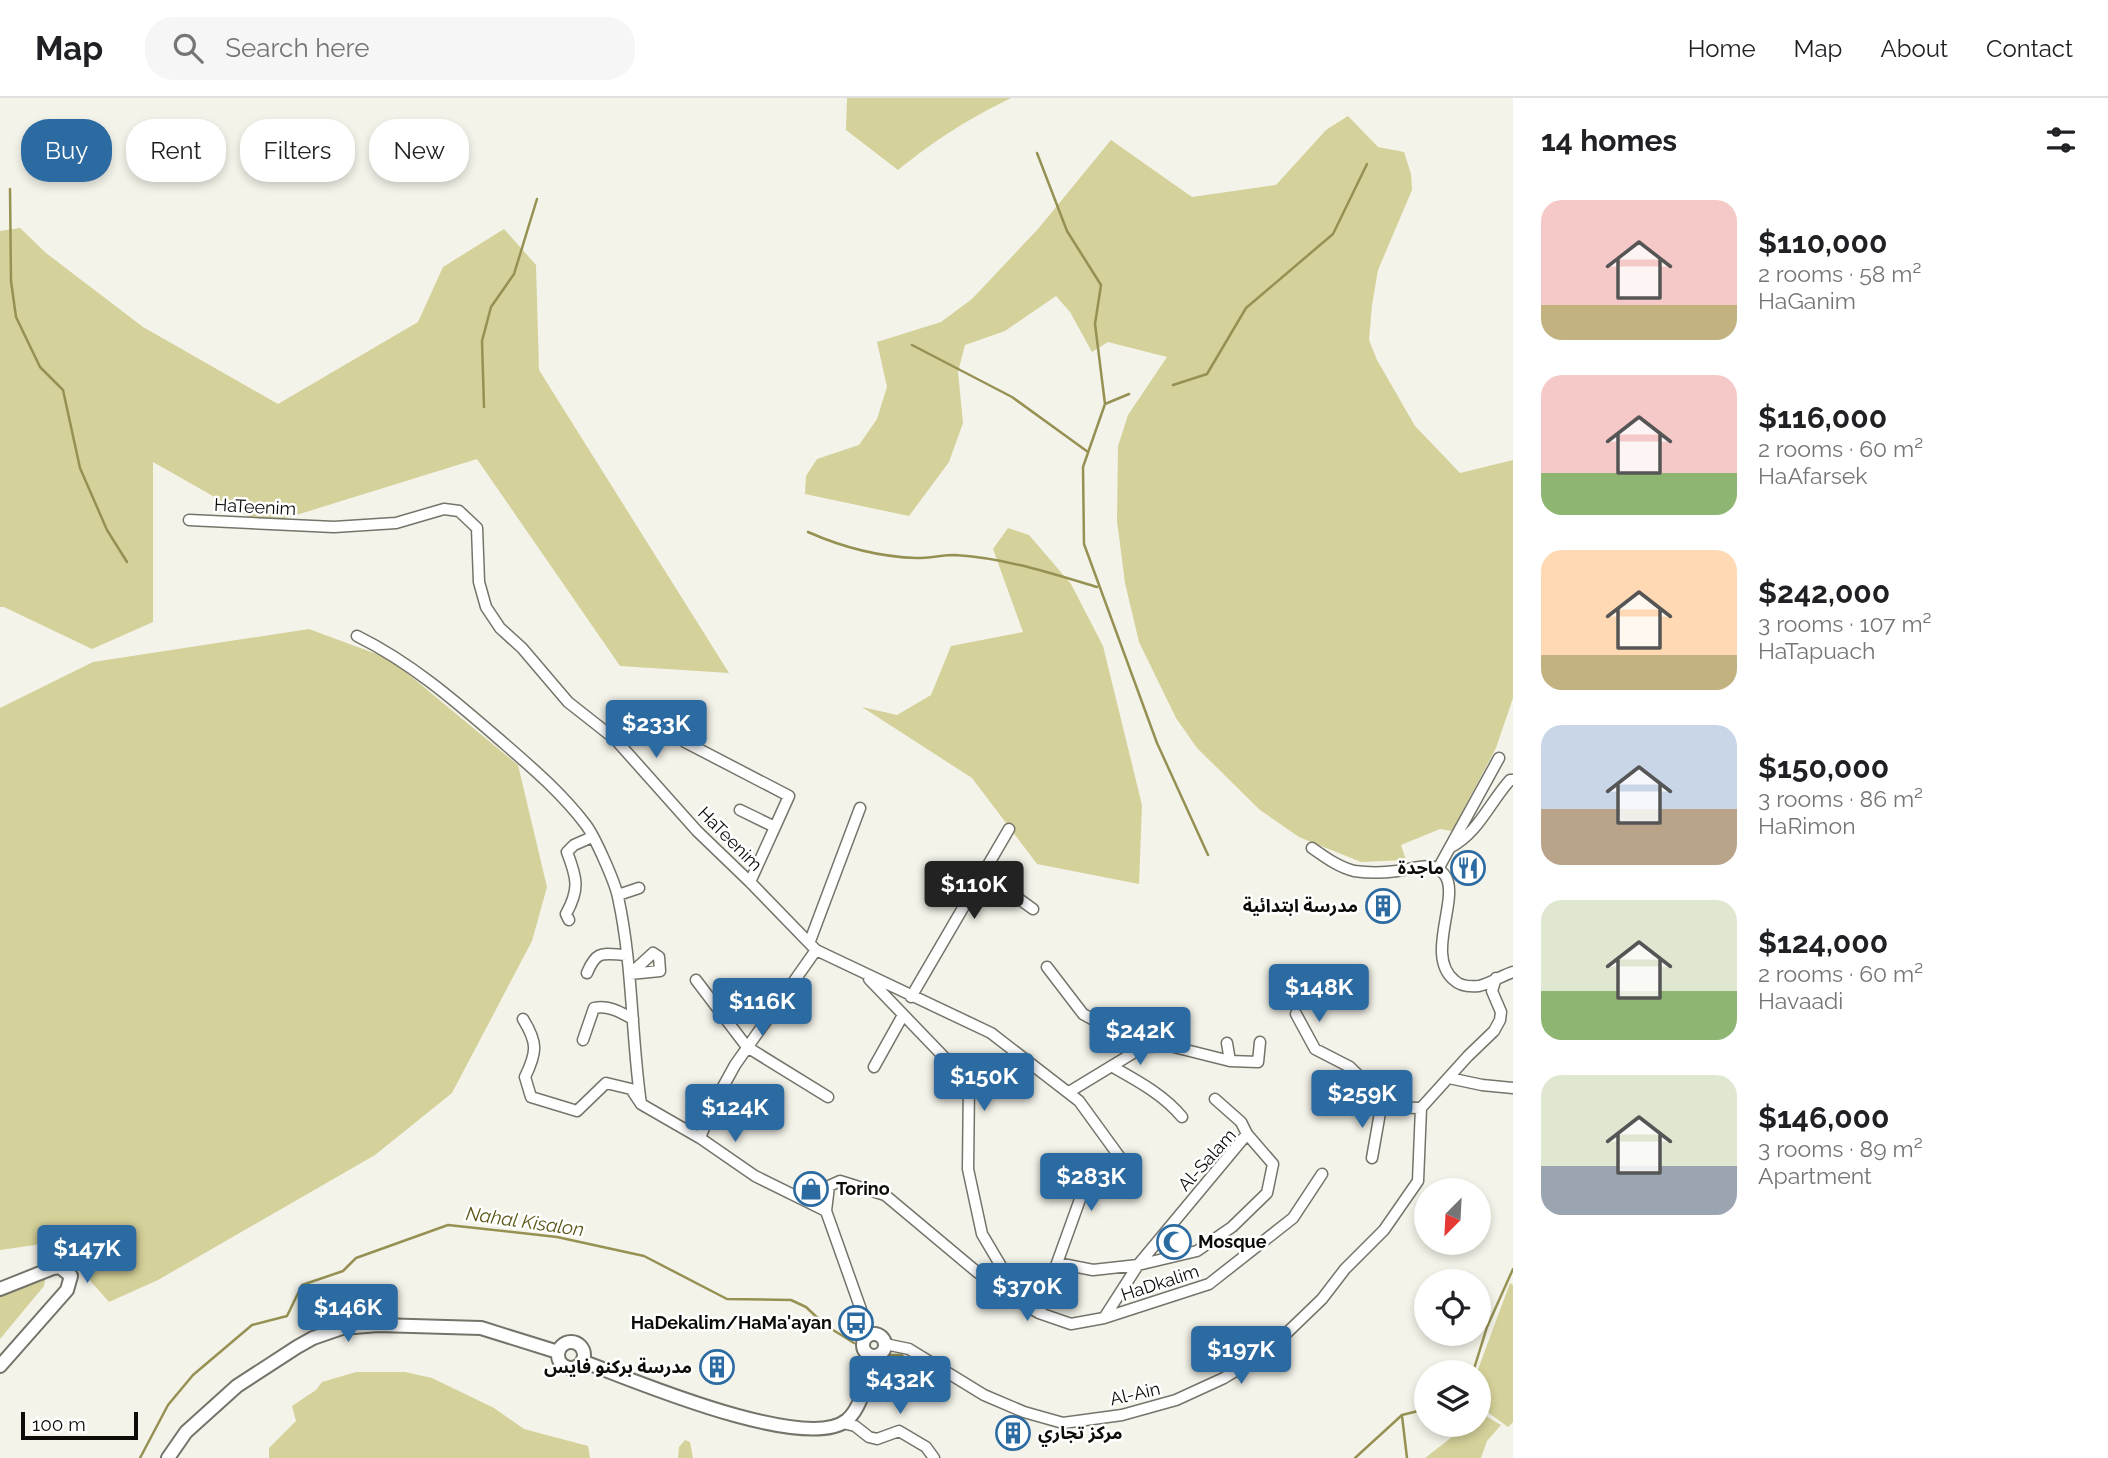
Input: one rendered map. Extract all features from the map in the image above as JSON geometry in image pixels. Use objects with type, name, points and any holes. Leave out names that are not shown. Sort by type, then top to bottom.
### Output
[{"type":"main road","points":[[0,1289],[53,1268],[60,1267],[71,1276],[67,1290],[0,1366]]},
{"type":"main road","points":[[169,1458],[186,1432],[237,1386],[313,1338],[342,1328],[378,1325],[481,1328],[558,1352]]},
{"type":"main road","points":[[870,1335],[878,1335],[885,1344],[882,1353],[874,1356],[866,1354],[863,1347],[864,1340],[870,1335]]},
{"type":"main road","points":[[565,1343],[574,1343],[582,1349],[582,1361],[574,1368],[565,1367],[559,1361],[558,1352],[565,1343]]},
{"type":"main road","points":[[582,1361],[704,1406],[806,1430],[830,1428],[843,1423],[854,1413],[874,1356]]},
{"type":"street","name":"HaTeenim","points":[[189,520],[334,527],[396,523],[444,509],[459,511],[477,528],[479,582],[486,607],[500,628],[522,648],[568,702],[615,739],[697,831],[813,946],[911,997],[991,1033],[1079,1101],[1132,1174],[1083,1191],[1039,1313]]},
{"type":"street","points":[[357,636],[388,651],[447,693],[550,783],[588,827],[618,895],[630,974],[641,1104]]},
{"type":"street","points":[[685,742],[789,796],[750,882]]},
{"type":"street","points":[[1438,869],[1499,758]]},
{"type":"street","points":[[1450,848],[1464,841],[1498,793],[1513,780]]},
{"type":"street","points":[[700,1139],[713,1105],[813,946],[860,808]]},
{"type":"street","points":[[740,810],[775,827]]},
{"type":"street","points":[[911,997],[1009,829]]},
{"type":"street","points":[[569,920],[566,914],[576,893],[576,880],[567,852],[574,845],[592,837]]},
{"type":"street","points":[[1312,848],[1350,870],[1366,873],[1394,872],[1428,866],[1438,869],[1447,878],[1442,940],[1447,975],[1459,985],[1472,986],[1513,972]]},
{"type":"street","points":[[984,874],[1033,909]]},
{"type":"street","points":[[618,895],[639,888]]},
{"type":"street","points":[[587,974],[593,958],[600,954],[627,955]]},
{"type":"street","points":[[1047,967],[1083,1014],[1143,1046],[1170,1046],[1230,1061],[1258,1062],[1260,1042]]},
{"type":"street","points":[[862,972],[969,1083],[968,1169],[982,1234],[1020,1302]]},
{"type":"street","points":[[1381,1107],[1421,1108],[1494,1031],[1502,1012],[1492,991],[1496,978]]},
{"type":"street","points":[[696,980],[747,1047],[828,1097]]},
{"type":"street","points":[[583,1040],[594,1007],[616,1010],[633,1019]]},
{"type":"street","points":[[1296,1014],[1315,1049],[1350,1066],[1367,1084],[1381,1107],[1372,1158]]},
{"type":"street","points":[[874,1067],[903,1015]]},
{"type":"street","points":[[523,1019],[534,1036],[533,1060],[525,1077],[531,1097],[577,1111],[606,1083],[631,1089],[641,1104],[755,1176],[826,1212],[870,1335]]},
{"type":"street","points":[[1227,1044],[1230,1061]]},
{"type":"street","points":[[1069,1092],[1143,1046]]},
{"type":"street","points":[[1113,1067],[1145,1085],[1172,1105],[1182,1117]]},
{"type":"street","points":[[1449,1078],[1513,1088]]},
{"type":"street","points":[[1215,1100],[1241,1122],[1247,1134]]},
{"type":"street","name":"Al-Ain","points":[[885,1344],[909,1349],[984,1395],[1024,1412],[1063,1423],[1122,1415],[1176,1401],[1224,1378],[1268,1351],[1322,1299],[1345,1269],[1384,1230],[1418,1181],[1421,1108]]},
{"type":"street","name":"Al-Salam","points":[[1104,1318],[1138,1265],[1247,1134],[1273,1164],[1267,1193],[1224,1234],[1197,1251],[1138,1265]]},
{"type":"street","name":"HaDkalim","points":[[826,1212],[829,1186],[840,1181],[885,1195],[976,1272],[1039,1313],[1071,1324],[1104,1318],[1209,1284],[1293,1218],[1322,1174]]},
{"type":"street","points":[[1057,1263],[1093,1270],[1138,1265]]},
{"type":"street","points":[[843,1423],[855,1426],[869,1437],[877,1439],[900,1431],[926,1447],[934,1458]]},
{"type":"shaded area","points":[[847,98],[1011,98],[952,131],[898,170],[846,130]]},
{"type":"shaded area","points":[[1348,116],[1378,147],[1404,152],[1411,174],[1412,190],[1378,270],[1369,340],[1377,360],[1415,426],[1460,473],[1513,460],[1513,698],[1496,748],[1452,831],[1440,829],[1401,845],[1406,860],[1361,862],[1299,837],[1260,810],[1197,748],[1176,718],[1139,642],[1125,583],[1117,521],[1118,446],[1128,415],[1167,357],[1108,342],[1092,352],[1070,312],[1056,296],[1005,331],[965,345],[958,372],[963,423],[949,462],[909,516],[805,494],[806,476],[817,459],[859,445],[877,419],[887,387],[877,342],[941,322],[972,299],[1038,229],[1111,140],[1192,197],[1276,185],[1326,130]]},
{"type":"shaded area","points":[[20,228],[46,253],[143,327],[278,404],[418,322],[443,267],[504,229],[536,265],[539,370],[729,673],[620,666],[477,459],[264,525],[153,462],[153,622],[92,649],[0,607],[0,231]]},
{"type":"shaded area","points":[[1008,528],[1029,535],[1071,584],[1103,646],[1142,805],[1139,884],[1037,864],[972,778],[862,707],[897,715],[931,695],[951,646],[1023,632],[993,549]]},
{"type":"shaded area","points":[[309,629],[390,659],[518,765],[547,887],[532,941],[452,1093],[375,1155],[158,1280],[109,1302],[56,1242],[0,1250],[0,708],[93,662]]},
{"type":"shaded area","points":[[46,1276],[44,1286],[0,1339],[0,1291]]},
{"type":"shaded area","points":[[1510,1283],[1513,1285],[1513,1422],[1508,1427],[1491,1415],[1491,1360],[1481,1360],[1487,1346],[1491,1346],[1491,1334]]},
{"type":"shaded area","points":[[356,1372],[405,1372],[432,1378],[494,1408],[524,1429],[588,1446],[590,1458],[269,1458],[269,1448],[296,1421],[292,1406],[316,1390],[322,1382]]},
{"type":"shaded area","points":[[1491,1419],[1501,1425],[1491,1436]]},
{"type":"shaded area","points":[[1452,1437],[1490,1437],[1481,1458],[1425,1458]]},
{"type":"shaded area","points":[[685,1440],[690,1442],[693,1458],[678,1458],[679,1447]]},
{"type":"waterway","points":[[1037,153],[1067,231],[1101,285],[1095,324],[1105,404]]},
{"type":"waterway","points":[[1173,385],[1207,374],[1246,308],[1333,234],[1367,164]]},
{"type":"waterway","points":[[10,189],[11,281],[16,317],[40,367],[63,390],[80,468],[107,530],[127,562]]},
{"type":"waterway","points":[[484,407],[482,341],[491,307],[514,274],[537,199]]},
{"type":"waterway","points":[[912,345],[1012,397],[1088,452]]},
{"type":"waterway","points":[[1129,394],[1105,404],[1083,467],[1084,544],[1157,743],[1208,855]]},
{"type":"waterway","points":[[808,532],[848,547],[875,553],[917,558],[955,555],[992,559],[1097,587]]},
{"type":"waterway","name":"Nahal Kisalon","points":[[140,1458],[168,1405],[193,1375],[252,1325],[287,1316],[302,1285],[343,1271],[356,1258],[448,1225],[557,1237],[644,1256],[727,1299],[791,1300],[806,1307],[825,1325],[854,1343]]},
{"type":"waterway","name":"Nahal Kisalon","points":[[1477,1360],[1487,1327],[1513,1269]]},
{"type":"waterway","points":[[882,1355],[901,1355],[948,1387]]},
{"type":"waterway","name":"Nahal Kisalon","points":[[1355,1458],[1402,1415],[1414,1412]]},
{"type":"waterway","points":[[1402,1416],[1407,1458]]},
{"type":"place","name":"ماجدة","points":[[1468,868]]},
{"type":"place","name":"مدرسة ابتدائية","points":[[1383,906]]},
{"type":"place","name":"Torino","points":[[811,1189]]},
{"type":"place","name":"Mosque","points":[[1174,1242]]},
{"type":"place","name":"HaDekalim/HaMa'ayan","points":[[856,1323]]},
{"type":"place","name":"مدرسة بركنو فايس","points":[[717,1367]]},
{"type":"place","name":"مركز تجاري","points":[[1013,1433]]}]
